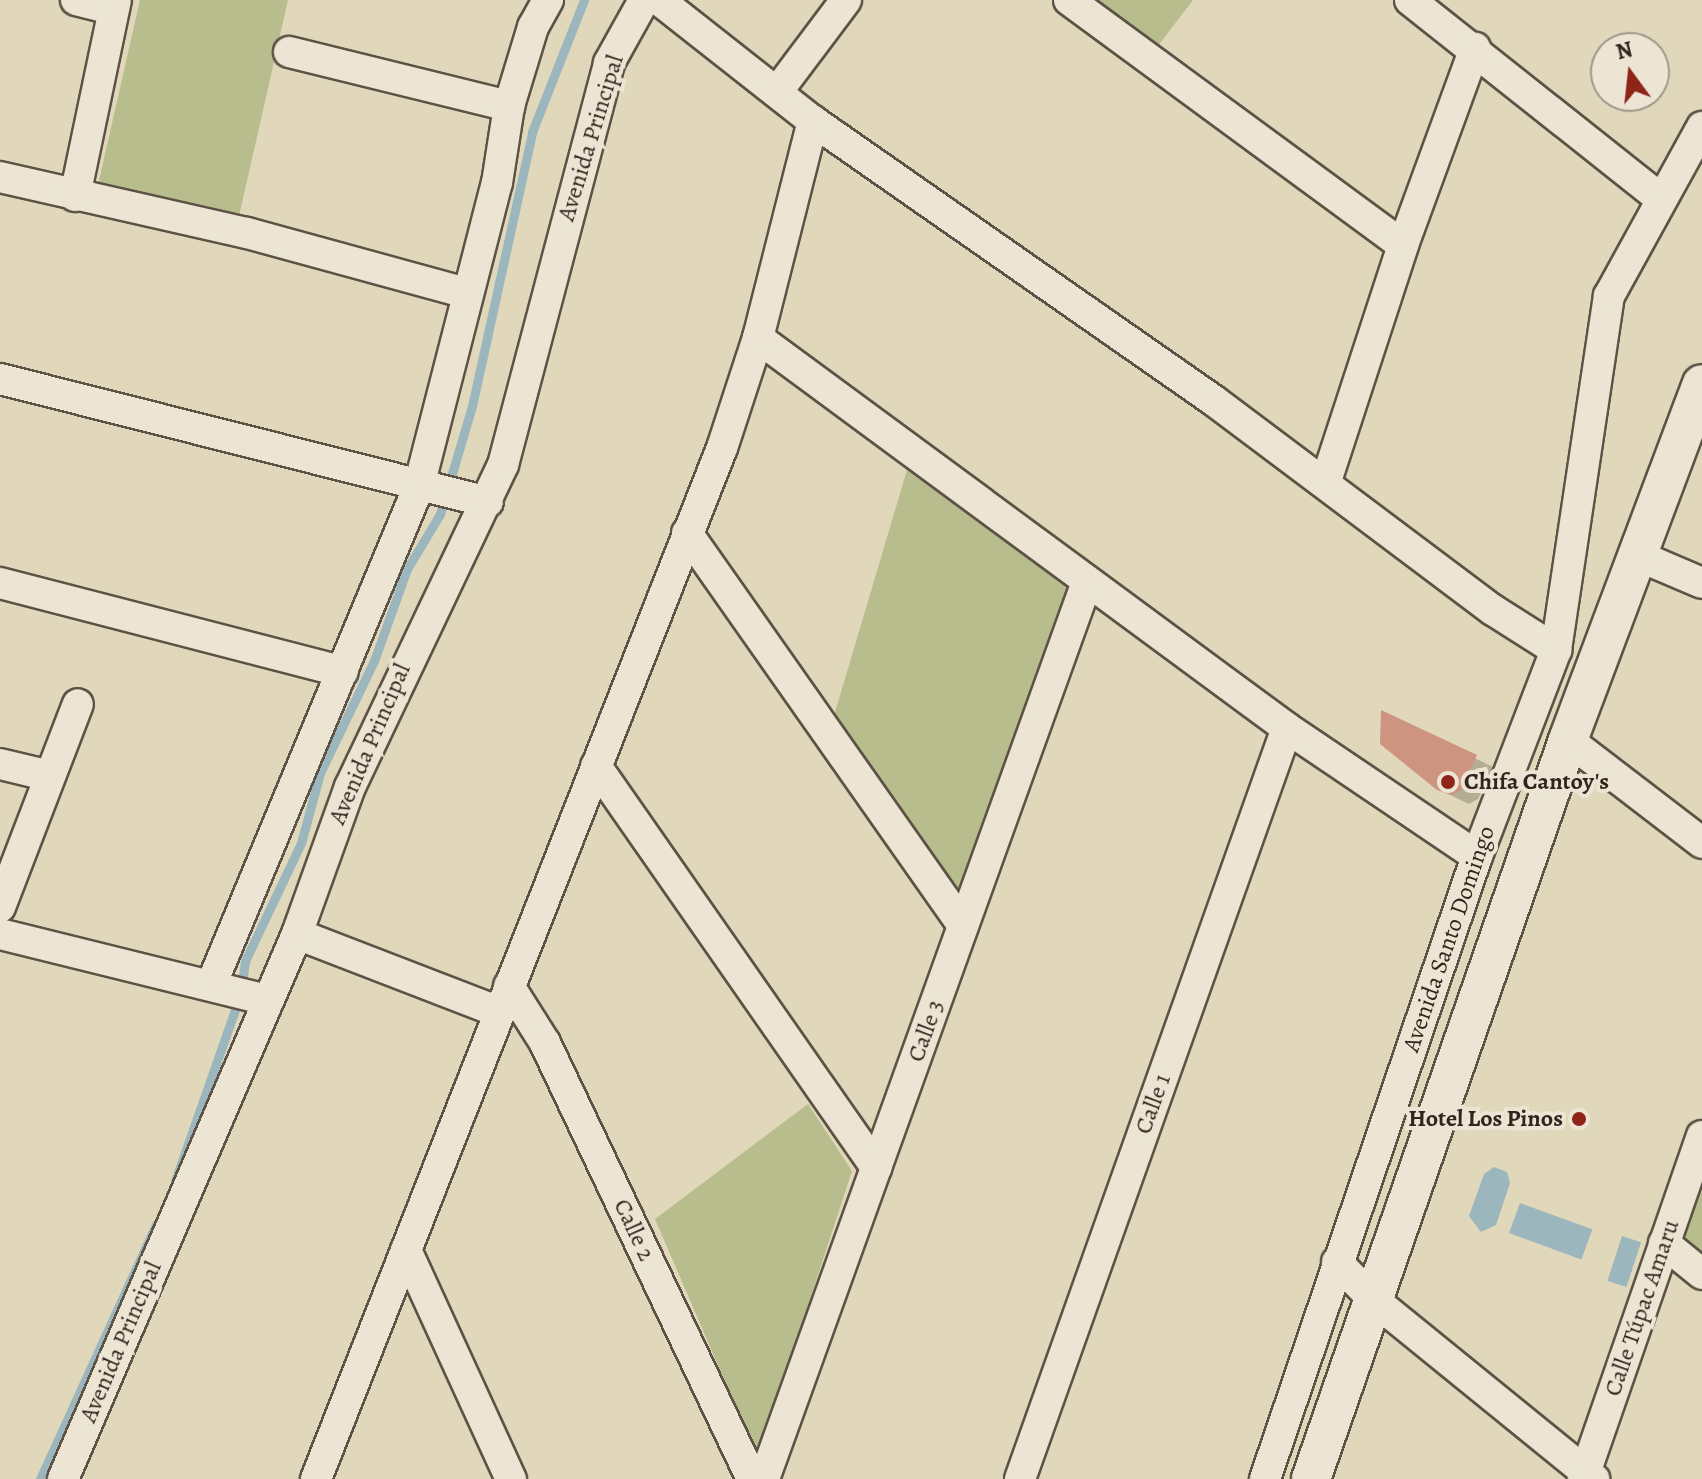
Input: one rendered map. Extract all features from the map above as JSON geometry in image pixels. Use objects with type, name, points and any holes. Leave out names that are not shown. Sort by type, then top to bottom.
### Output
[{"type":"street","points":[[75,196],[115,4],[76,0]]},
{"type":"street","name":"Avenida Principal","points":[[63,1479],[297,934],[322,857],[406,661],[451,493],[467,293],[497,183],[509,106],[533,27],[548,0]]},
{"type":"street","name":"Avenida Principal","points":[[212,983],[343,672],[451,493],[514,431],[609,63],[644,0]]},
{"type":"street","points":[[659,0],[813,121],[1326,481],[1493,610],[1556,650]]},
{"type":"street","points":[[777,92],[846,0]]},
{"type":"street","points":[[1069,0],[1403,245]]},
{"type":"street","points":[[1410,0],[1475,48],[1660,198]]},
{"type":"street","points":[[1326,481],[1403,245],[1475,48]]},
{"type":"street","points":[[289,52],[509,106]]},
{"type":"street","points":[[316,1479],[722,448],[758,338],[813,121]]},
{"type":"street","name":"Avenida Santo Domingo","points":[[1265,1479],[1477,856],[1556,650],[1609,296],[1660,198],[1702,127]]},
{"type":"street","points":[[0,177],[247,233],[467,293]]},
{"type":"street","points":[[758,338],[1287,728],[1477,856]]},
{"type":"street","points":[[0,379],[451,493]]},
{"type":"street","name":"Avenida Santo Domingo","points":[[1311,1479],[1568,740],[1641,557],[1702,384]]},
{"type":"street","points":[[687,533],[963,926]]},
{"type":"street","points":[[1641,557],[1702,583]]},
{"type":"street","name":"Calle 3","points":[[764,1479],[1087,582]]},
{"type":"street","points":[[0,583],[343,672]]},
{"type":"street","points":[[0,907],[78,704]]},
{"type":"street","name":"Calle 1","points":[[1020,1479],[1287,728]]},
{"type":"street","points":[[1568,740],[1702,843]]},
{"type":"street","points":[[0,764],[50,776]]},
{"type":"street","points":[[596,766],[876,1168]]},
{"type":"street","points":[[0,934],[212,983],[267,1000]]},
{"type":"street","points":[[297,934],[504,999]]},
{"type":"street","name":"Calle 2","points":[[504,999],[545,1043],[752,1479]]},
{"type":"street","name":"Calle Túpac Amaru","points":[[1587,1477],[1702,1136]]},
{"type":"street","points":[[1664,1243],[1702,1274]]},
{"type":"street","points":[[406,1250],[511,1479]]},
{"type":"street","points":[[1337,1262],[1374,1300],[1587,1477]]},
{"type":"green space","points":[[140,0],[288,0],[239,216],[98,185]]},
{"type":"green space","points":[[1085,0],[1193,0],[1154,51]]},
{"type":"green space","points":[[907,470],[1069,588],[959,895],[833,719]]},
{"type":"green space","points":[[808,1104],[852,1171],[758,1458],[655,1219]]},
{"type":"green space","points":[[1702,1163],[1702,1262],[1675,1240]]},
{"type":"water","points":[[1494,1167],[1507,1172],[1510,1183],[1496,1225],[1481,1232],[1469,1216],[1484,1174]]},
{"type":"water","points":[[1520,1203],[1592,1229],[1581,1259],[1509,1233]]},
{"type":"water","points":[[1622,1236],[1641,1242],[1626,1287],[1607,1281]]},
{"type":"building","points":[[1381,710],[1477,755],[1461,790],[1451,795],[1437,790],[1380,744]]},
{"type":"waterway","points":[[175,1181],[241,993],[245,961],[301,843],[320,773],[374,661],[407,569],[440,514],[472,406],[532,132],[584,0]]},
{"type":"waterway","points":[[40,1479],[156,1224]]},
{"type":"place","name":"Chifa Cantoy's","points":[[1448,782]]},
{"type":"place","name":"Hotel Los Pinos","points":[[1579,1119]]}]
